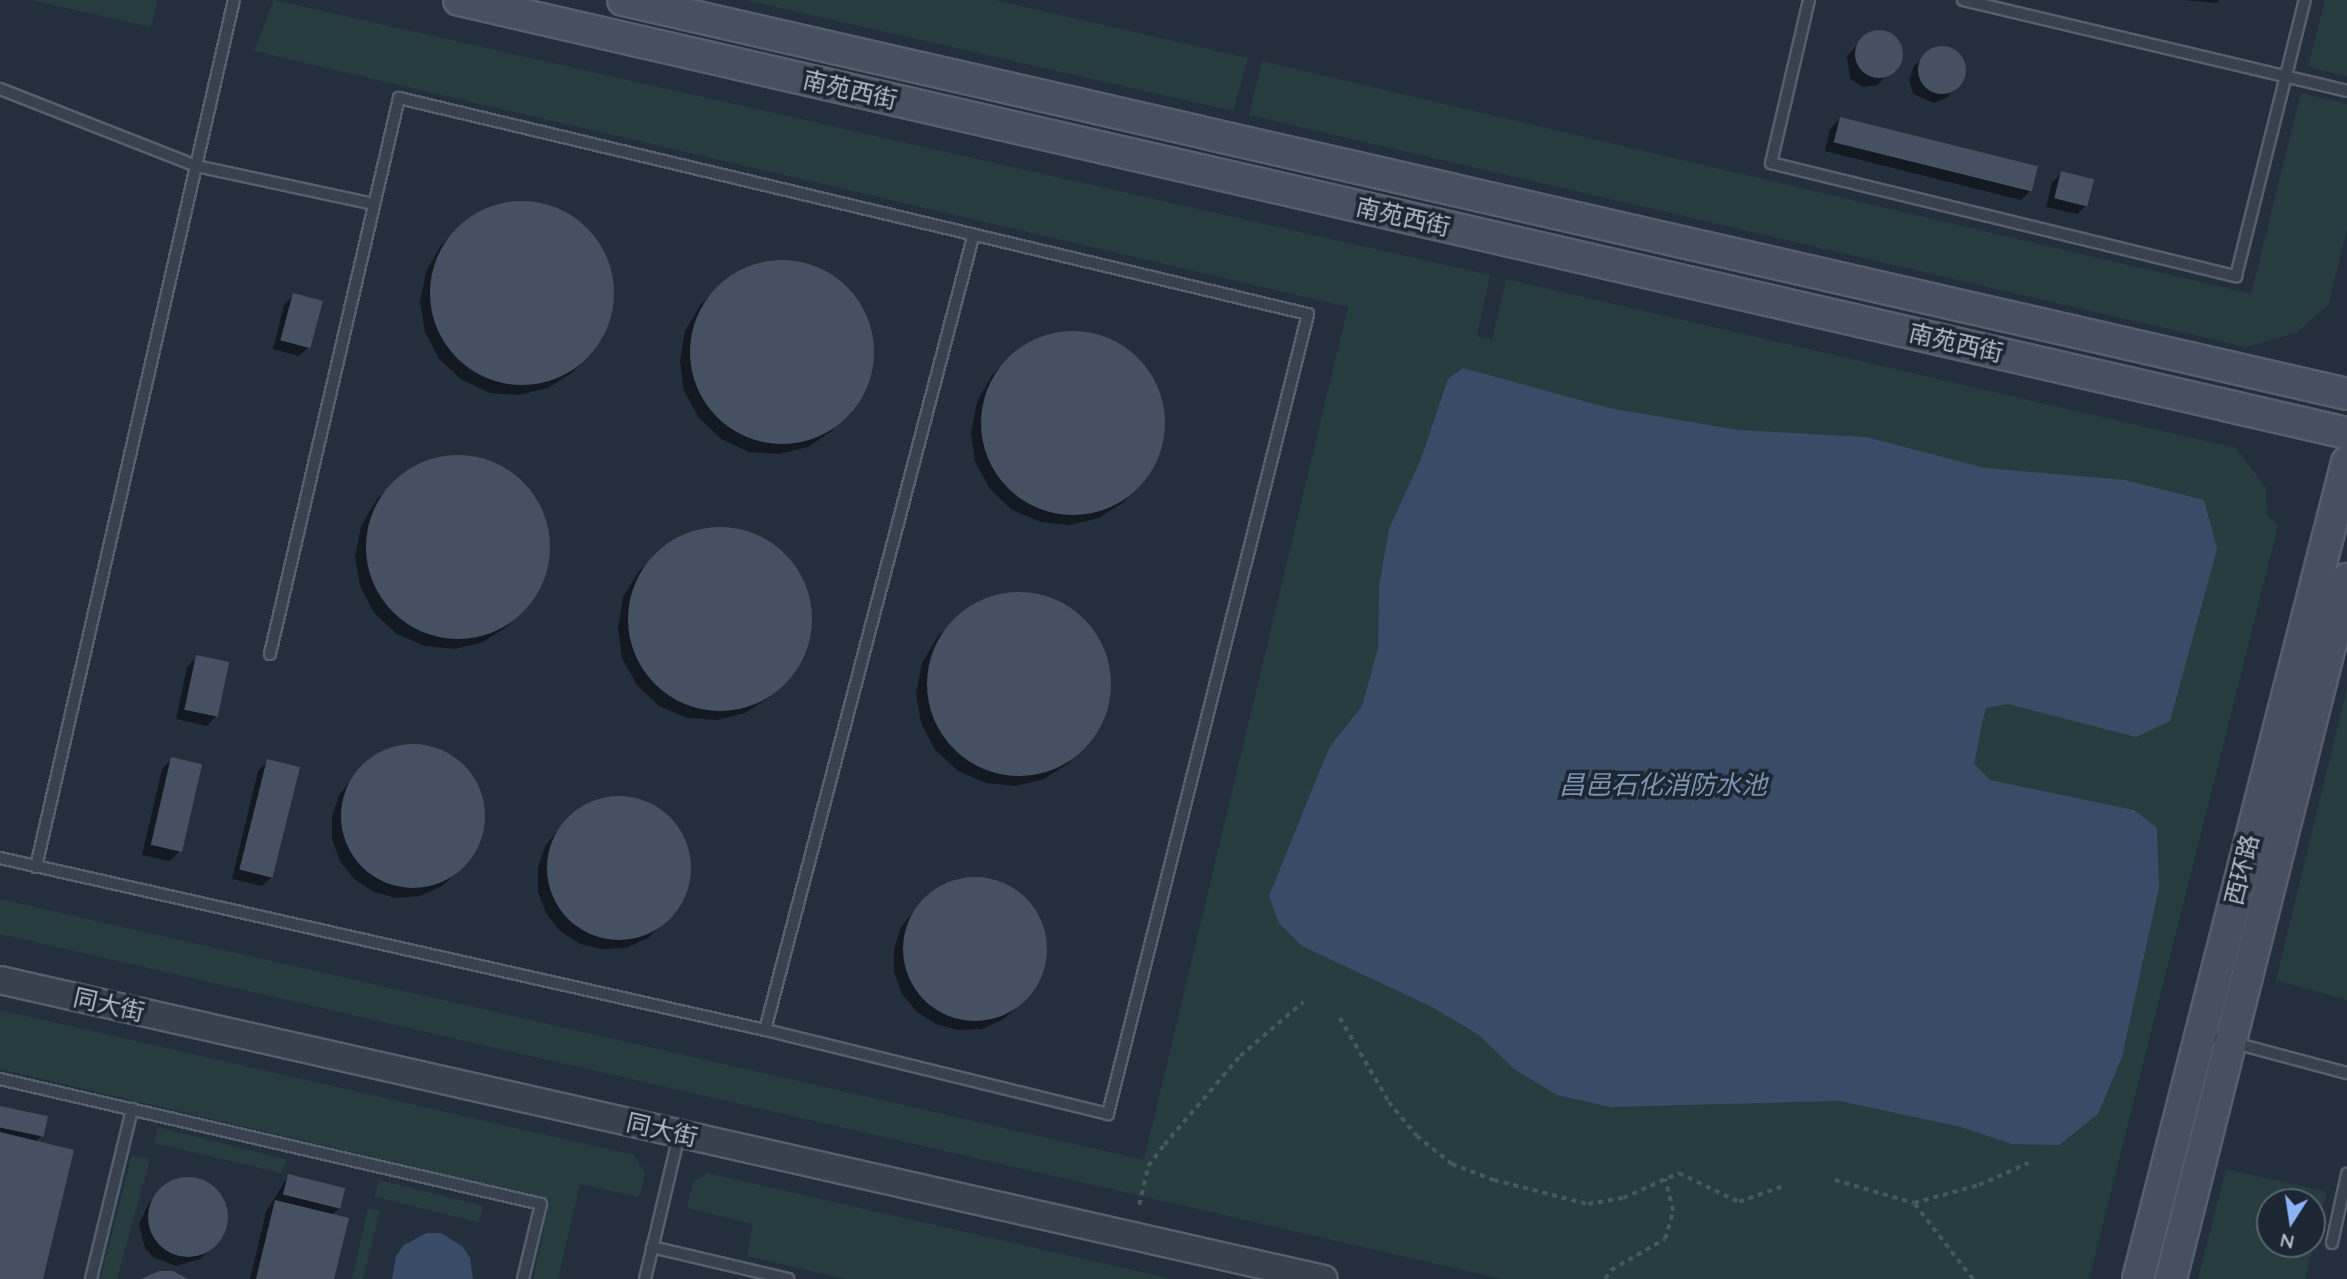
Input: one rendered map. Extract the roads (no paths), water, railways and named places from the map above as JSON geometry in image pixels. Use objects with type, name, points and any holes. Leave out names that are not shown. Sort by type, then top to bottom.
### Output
[{"type":"main road","name":"南苑西街","points":[[459,0],[2347,433]]},
{"type":"main road","name":"南苑西街","points":[[622,0],[2347,394]]},
{"type":"main road","name":"西环路","points":[[2138,1279],[2347,462]]},
{"type":"main road","name":"西环路","points":[[2171,1279],[2347,579]]},
{"type":"street","name":"同大街","points":[[0,980],[1324,1279]]},
{"type":"lane","points":[[36,867],[234,0]]},
{"type":"lane","points":[[1810,0],[1771,163],[2235,276],[2305,0]]},
{"type":"lane","points":[[1963,0],[2347,91]]},
{"type":"lane","points":[[0,89],[196,166],[374,204]]},
{"type":"lane","points":[[0,858],[765,1030],[1108,1114],[1308,314],[973,237],[399,99],[270,654]]},
{"type":"lane","points":[[765,1030],[973,237]]},
{"type":"lane","points":[[2201,1034],[2230,1045],[2347,1073]]},
{"type":"lane","points":[[0,1079],[541,1204],[523,1279]]},
{"type":"lane","points":[[91,1279],[132,1109]]},
{"type":"lane","points":[[645,1279],[679,1134]]},
{"type":"lane","points":[[2332,1243],[2347,1174]]},
{"type":"lane","points":[[652,1247],[788,1279]]},
{"type":"water","name":"昌邑石化消防水池","points":[[1463,368],[1609,408],[1738,430],[1866,437],[1985,468],[2125,480],[2204,500],[2217,549],[2170,721],[2136,737],[2008,704],[1986,708],[1974,764],[1990,780],[2134,810],[2157,828],[2159,888],[2122,1057],[2098,1114],[2059,1145],[2012,1144],[1961,1127],[1840,1101],[1611,1107],[1557,1095],[1514,1069],[1479,1035],[1432,1007],[1302,946],[1279,923],[1269,896],[1329,748],[1362,706],[1378,648],[1379,586],[1389,529],[1421,459],[1448,379]]},
{"type":"water","points":[[427,1233],[441,1233],[463,1247],[470,1258],[473,1279],[392,1279],[396,1256],[404,1245]]}]
